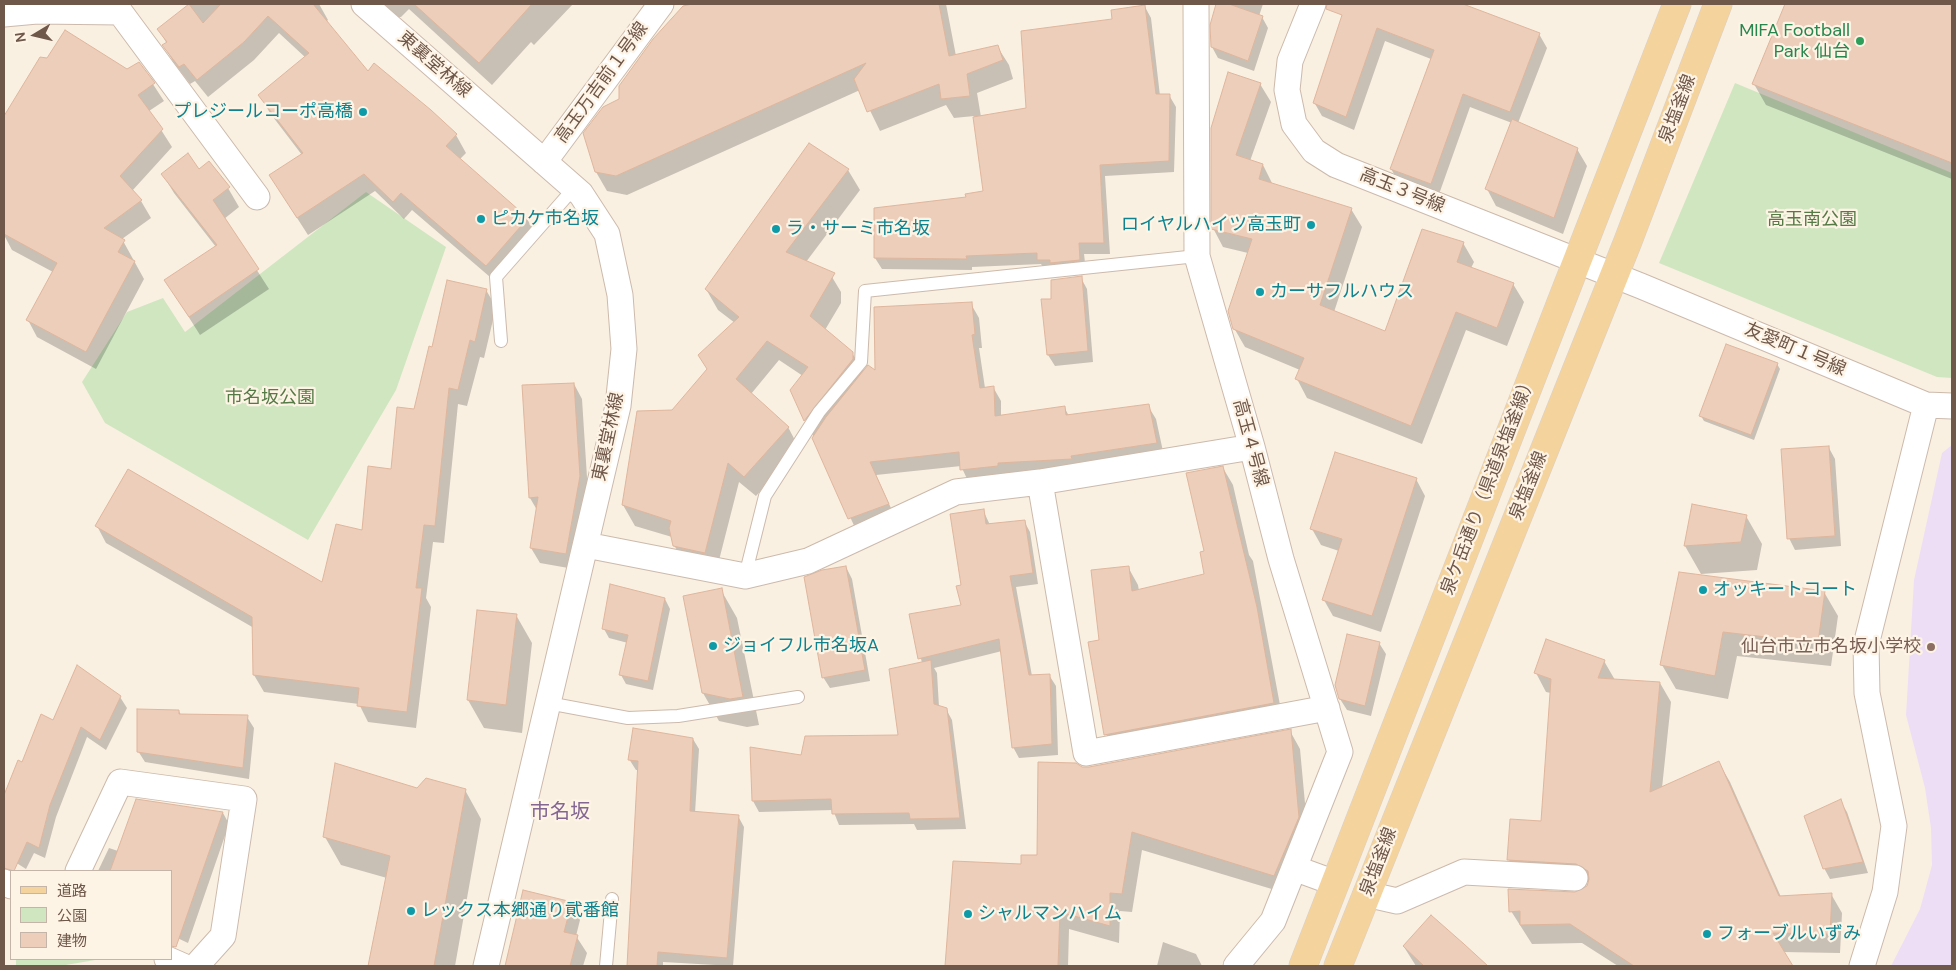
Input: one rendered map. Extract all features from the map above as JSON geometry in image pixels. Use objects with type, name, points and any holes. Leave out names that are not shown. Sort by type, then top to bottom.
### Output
[{"type":"main road","name":"泉ケ岳通り（県道泉塩釜線）","points":[[1303,966],[1677,4]]},
{"type":"main road","name":"泉塩釜線","points":[[1338,966],[1614,275],[1718,4]]},
{"type":"street","points":[[4,13],[13,4]]},
{"type":"street","name":"東裏堂林線","points":[[364,4],[581,194],[607,234],[620,295],[624,349],[618,406],[486,966]]},
{"type":"street","name":"高玉万吉前１号線","points":[[544,162],[661,4]]},
{"type":"street","name":"高玉４号線","points":[[1196,4],[1197,256],[1252,447],[1281,558],[1340,752],[1273,921],[1236,966]]},
{"type":"street","name":"高玉３号線","points":[[1313,4],[1290,61],[1287,90],[1294,124],[1314,151],[1336,165],[1641,286]]},
{"type":"street","points":[[4,13],[120,12],[257,197]]},
{"type":"street","name":"友愛町１号線","points":[[1641,286],[1926,405],[1952,406]]},
{"type":"street","points":[[1862,966],[1885,892],[1894,826],[1880,768],[1867,693],[1866,645],[1926,405]]},
{"type":"street","points":[[586,545],[745,576],[808,560],[956,492],[1040,482],[1252,447]]},
{"type":"street","points":[[1040,482],[1086,753],[1327,708]]},
{"type":"street","points":[[78,870],[120,782],[244,799],[223,936],[196,966]]},
{"type":"street","points":[[1294,868],[1335,883]]},
{"type":"street","points":[[1366,894],[1397,901],[1464,872],[1575,878]]},
{"type":"street","points":[[169,960],[183,966]]},
{"type":"lane","points":[[500,340],[496,277],[574,188]]},
{"type":"lane","points":[[745,576],[765,496],[819,412],[861,362],[865,290],[1197,256]]},
{"type":"lane","points":[[548,703],[628,718],[678,716],[798,697]]},
{"type":"lane","points":[[606,966],[612,899]]},
{"type":"shaded area","name":"仙台市立市名坂小学校","points":[[1952,445],[1952,966],[1891,966],[1920,909],[1932,865],[1931,828],[1925,788],[1906,715],[1914,580],[1942,453]]},
{"type":"green space","name":"高玉南公園","points":[[1735,83],[1952,173],[1952,378],[1937,377],[1659,263]]},
{"type":"green space","name":"市名坂公園","points":[[366,192],[446,247],[396,390],[308,540],[105,423],[82,382],[127,312],[163,298],[185,332]]},
{"type":"green space","points":[[16,960],[95,960],[60,966],[16,966]]},
{"type":"building","points":[[189,4],[203,23],[221,4],[313,4],[368,71],[374,63],[457,134],[446,146],[528,218],[486,266],[401,193],[393,202],[364,174],[297,218],[269,175],[303,153],[258,95],[309,53],[268,16],[244,42],[197,80],[184,64],[179,67],[162,45],[167,42],[157,29]]},
{"type":"building","points":[[414,4],[532,4],[479,63]]},
{"type":"building","points":[[692,4],[939,4],[949,56],[998,45],[1003,60],[967,74],[970,96],[941,99],[939,84],[867,112],[854,79],[866,63],[616,176],[595,172],[583,133],[603,107],[619,99],[619,86],[653,39],[683,6]]},
{"type":"building","points":[[1216,4],[1229,4],[1263,16],[1248,61],[1211,47],[1210,25]]},
{"type":"building","points":[[1327,4],[1463,4],[1540,33],[1510,112],[1463,94],[1431,184],[1390,169],[1434,50],[1377,28],[1346,117],[1313,103],[1342,15],[1326,9]]},
{"type":"building","points":[[1785,4],[1952,4],[1952,163],[1752,84]]},
{"type":"building","points":[[1145,5],[1156,94],[1170,94],[1169,161],[1100,165],[1104,243],[1079,243],[1080,260],[1050,263],[1050,260],[1037,260],[1037,253],[966,256],[967,259],[874,258],[874,208],[966,197],[965,194],[983,191],[973,117],[1026,108],[1021,31],[1112,19],[1111,10]]},
{"type":"building","points":[[65,30],[127,69],[139,62],[155,83],[138,95],[163,129],[120,176],[142,200],[104,228],[125,240],[118,252],[135,261],[86,352],[26,320],[57,263],[4,234],[4,116],[40,57],[47,58]]},
{"type":"building","points":[[1228,72],[1261,83],[1236,155],[1263,164],[1259,179],[1352,208],[1320,305],[1385,331],[1422,229],[1464,242],[1457,262],[1514,283],[1497,328],[1456,312],[1411,426],[1295,379],[1304,358],[1233,329],[1228,311],[1252,239],[1211,229],[1211,128]]},
{"type":"building","points":[[1512,119],[1578,148],[1554,218],[1485,189]]},
{"type":"building","points":[[809,143],[849,169],[786,252],[835,273],[810,316],[853,352],[853,359],[804,421],[790,390],[808,367],[767,341],[736,379],[789,427],[744,477],[728,463],[705,553],[673,546],[669,528],[671,521],[622,505],[637,411],[672,410],[707,369],[698,355],[739,317],[705,289]]},
{"type":"building","points":[[188,153],[199,169],[209,161],[230,187],[213,200],[259,269],[189,317],[164,280],[217,245],[161,174]]},
{"type":"building","points":[[1082,276],[1088,351],[1047,355],[1041,299],[1051,299],[1051,280]]},
{"type":"building","points":[[447,280],[487,289],[475,342],[470,340],[458,390],[449,388],[435,526],[424,525],[416,588],[422,588],[407,712],[357,706],[359,688],[253,675],[252,617],[95,526],[128,469],[322,582],[336,524],[362,530],[368,466],[391,469],[397,407],[414,409],[429,346],[432,347]]},
{"type":"building","points":[[972,302],[975,334],[972,335],[980,388],[994,386],[995,416],[1065,406],[1066,415],[1149,404],[1157,443],[1071,456],[1072,459],[998,463],[998,466],[960,470],[959,452],[870,462],[889,504],[848,519],[812,438],[826,417],[868,365],[875,370],[874,307]]},
{"type":"building","points":[[1726,344],[1778,363],[1751,435],[1699,416]]},
{"type":"building","points":[[574,383],[580,476],[566,554],[530,548],[538,497],[529,498],[522,385]]},
{"type":"building","points":[[1829,446],[1835,536],[1787,539],[1781,449]]},
{"type":"building","points":[[1335,452],[1417,478],[1372,616],[1322,600],[1342,539],[1310,529]]},
{"type":"building","points":[[1223,466],[1257,607],[1274,703],[1104,735],[1088,642],[1099,640],[1091,570],[1129,566],[1132,591],[1204,574],[1200,552],[1204,551],[1186,473]]},
{"type":"building","points":[[1692,504],[1747,515],[1741,542],[1684,546]]},
{"type":"building","points":[[984,509],[986,524],[1025,520],[1033,573],[1010,576],[1029,675],[1050,674],[1052,744],[1012,748],[999,639],[918,659],[909,614],[961,605],[956,586],[961,585],[950,514]]},
{"type":"building","points":[[846,566],[865,670],[822,678],[804,577],[822,570]]},
{"type":"building","points":[[1679,572],[1825,591],[1818,643],[1723,632],[1715,676],[1660,665]]},
{"type":"building","points":[[610,584],[665,598],[648,681],[619,675],[628,635],[602,629]]},
{"type":"building","name":"ジョイフル市名坂A","points":[[722,588],[743,697],[730,699],[702,693],[683,596]]},
{"type":"building","points":[[477,610],[517,614],[506,705],[467,700]]},
{"type":"building","points":[[1347,634],[1380,642],[1365,706],[1339,699],[1335,685]]},
{"type":"building","points":[[1546,639],[1605,660],[1598,678],[1660,682],[1650,792],[1719,761],[1779,896],[1832,893],[1830,934],[1773,933],[1793,966],[1634,966],[1570,924],[1520,925],[1520,911],[1509,912],[1508,889],[1575,892],[1587,886],[1589,879],[1588,871],[1576,864],[1507,860],[1510,819],[1541,821],[1551,679],[1534,673]]},
{"type":"building","points":[[931,660],[934,704],[947,708],[960,818],[910,819],[909,813],[832,814],[831,799],[752,801],[750,747],[801,755],[805,736],[898,735],[889,669]]},
{"type":"building","points":[[77,665],[121,696],[100,740],[81,727],[50,805],[39,848],[27,842],[14,870],[4,868],[4,795],[18,760],[22,762],[41,714],[53,720]]},
{"type":"building","points":[[137,709],[179,710],[179,714],[248,715],[243,768],[137,752]]},
{"type":"building","points":[[633,728],[693,738],[690,811],[739,815],[727,958],[658,952],[657,966],[627,966],[638,761],[628,760]]},
{"type":"building","points":[[1291,729],[1299,817],[1274,876],[1132,832],[1122,894],[1110,893],[1110,926],[1060,912],[1058,966],[945,966],[953,861],[1021,864],[1021,855],[1037,855],[1038,762],[1076,763],[1082,767],[1089,767]]},
{"type":"building","name":"レックス本郷通り貮番館","points":[[335,763],[417,788],[426,778],[466,789],[434,966],[368,966],[390,856],[323,837]]},
{"type":"building","points":[[136,799],[223,812],[176,947],[172,946],[172,870],[110,870]]},
{"type":"building","points":[[1841,799],[1863,862],[1823,869],[1804,816]]},
{"type":"building","points":[[523,890],[572,902],[564,932],[578,935],[570,966],[505,966]]},
{"type":"building","points":[[1431,915],[1488,966],[1424,966],[1403,946]]},
{"type":"place","name":"MIFA Football Park 仙台","points":[[1860,41]]},
{"type":"place","name":"プレジールコーポ高橋","points":[[363,112]]},
{"type":"place","name":"ピカケ市名坂","points":[[481,219]]},
{"type":"place","name":"ロイヤルハイツ高玉町","points":[[1311,225]]},
{"type":"place","name":"ラ・サーミ市名坂","points":[[776,229]]},
{"type":"place","name":"カーサフルハウス","points":[[1260,292]]},
{"type":"place","name":"オッキートコート","points":[[1703,590]]},
{"type":"place","name":"ジョイフル市名坂A","points":[[713,646]]},
{"type":"place","name":"仙台市立市名坂小学校","points":[[1931,647]]},
{"type":"place","name":"レックス本郷通り貮番館","points":[[411,911]]},
{"type":"place","name":"シャルマンハイム","points":[[968,914]]},
{"type":"place","name":"フォーブルいずみ","points":[[1707,934]]},
{"type":"district","name":"市名坂","points":[[560,813]]}]
